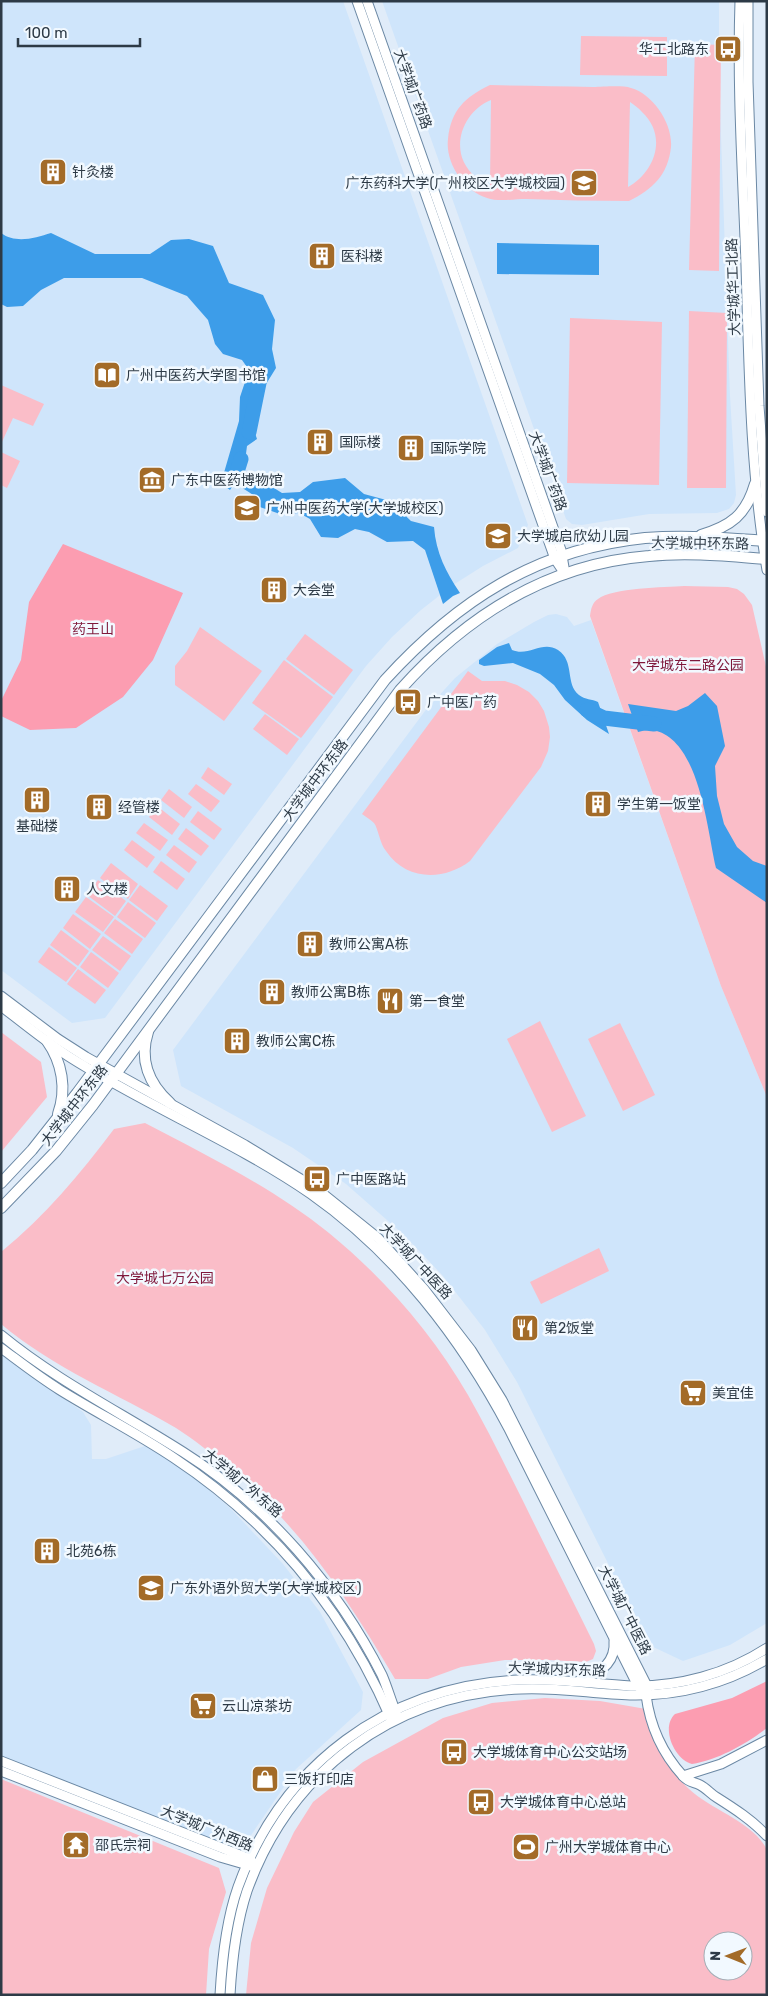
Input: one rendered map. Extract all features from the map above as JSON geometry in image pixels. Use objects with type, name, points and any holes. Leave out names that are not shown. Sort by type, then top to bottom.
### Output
[{"type":"main road","name":"大学城广药路","points":[[357,1],[559,557]]},
{"type":"main road","name":"大学城广药路","points":[[367,1],[565,574]]},
{"type":"main road","name":"大学城华工北路","points":[[740,1],[740,74],[751,425],[755,484],[767,570]]},
{"type":"main road","name":"大学城华工北路","points":[[748,1],[748,73],[759,406],[767,512]]},
{"type":"main road","points":[[695,537],[717,530],[735,519],[747,506],[755,484]]},
{"type":"main road","name":"大学城中环东路","points":[[1,1183],[32,1150],[57,1119],[391,673],[420,643],[464,606],[503,582],[559,557],[596,547],[636,540],[695,537],[764,541]]},
{"type":"main road","name":"大学城中环东路","points":[[1,1208],[56,1151],[390,703],[410,678],[442,646],[483,614],[520,593],[565,574],[610,562],[652,555],[687,554],[766,558]]},
{"type":"main road","name":"大学城广中医路","points":[[1,996],[96,1068]]},
{"type":"main road","name":"大学城广中医路","points":[[1,1006],[47,1041],[113,1077],[312,1195],[372,1244],[430,1308],[465,1355],[495,1404],[614,1638],[643,1689]]},
{"type":"main road","points":[[151,1025],[145,1044],[146,1066],[155,1087],[170,1103]]},
{"type":"main road","points":[[47,1041],[58,1061],[62,1076],[62,1094],[57,1119]]},
{"type":"main road","name":"大学城广中医路","points":[[113,1077],[170,1103],[267,1158],[317,1189],[378,1238],[436,1302],[471,1350],[502,1400],[643,1689],[651,1722],[660,1744],[685,1778]]},
{"type":"main road","name":"大学城广外东路","points":[[1,1335],[59,1378],[184,1453],[229,1486],[272,1524],[306,1560],[352,1622],[382,1677],[393,1715]]},
{"type":"main road","name":"大学城广外东路","points":[[1,1348],[60,1390],[136,1434],[202,1477],[255,1521],[301,1570],[324,1599],[357,1649],[393,1715]]},
{"type":"main road","points":[[572,1682],[588,1678],[606,1667],[612,1656],[614,1638]]},
{"type":"main road","name":"大学城内环东路","points":[[220,1995],[224,1945],[228,1924],[235,1897],[248,1863],[271,1819],[300,1781],[348,1738],[437,1694],[483,1683],[531,1679],[643,1689],[704,1677],[736,1665],[767,1648]]},
{"type":"main road","name":"大学城内环东路","points":[[230,1995],[234,1946],[247,1892],[257,1866],[279,1824],[307,1788],[349,1750],[393,1715],[453,1699],[512,1689],[698,1688],[740,1674],[767,1659]]},
{"type":"main road","points":[[685,1778],[721,1764],[767,1740]]},
{"type":"main road","name":"大学城广外西路","points":[[1,1761],[248,1863]]},
{"type":"main road","name":"大学城广外西路","points":[[1,1771],[257,1866]]},
{"type":"main road","points":[[685,1778],[701,1786],[742,1813],[754,1822],[767,1836]]},
{"type":"shaded area","name":"广州中医药大学(大学城校区)","points":[[1,1],[343,1],[528,525],[518,548],[483,566],[453,585],[421,610],[392,637],[366,666],[105,1018],[72,1023],[1,970]]},
{"type":"shaded area","name":"广东药科大学(广州校区大学城校园)","points":[[382,1],[719,1],[719,78],[730,396],[736,495],[734,503],[729,509],[717,513],[649,514],[582,525],[572,524],[566,519]]},
{"type":"shaded area","points":[[556,614],[567,617],[574,626],[591,620],[721,986],[767,1097],[767,1623],[730,1645],[683,1661],[649,1645],[517,1382],[485,1330],[443,1276],[404,1235],[346,1184],[293,1148],[181,1086],[173,1050],[425,711],[455,678],[497,644],[534,622],[548,615]]},
{"type":"shaded area","name":"广东外语外贸大学(大学城校区)","points":[[1,1355],[83,1412],[91,1425],[92,1459],[106,1459],[148,1445],[201,1483],[231,1509],[283,1564],[320,1612],[363,1692],[361,1710],[296,1769],[241,1850],[1,1758]]},
{"type":"green space","points":[[581,36],[667,37],[667,76],[580,75]]},
{"type":"green space","points":[[695,44],[721,45],[719,271],[689,270]]},
{"type":"green space","points":[[490,85],[618,86],[639,91],[654,103],[669,129],[671,147],[667,166],[652,186],[629,201],[501,200],[487,198],[471,189],[458,175],[450,157],[448,139],[452,120],[456,112],[473,94]],"holes":[[[491,100],[490,185],[489,185],[476,177],[467,168],[460,146],[461,134],[465,124],[472,114]],[[630,102],[650,121],[655,132],[656,142],[655,153],[651,163],[645,172],[628,187]]]},
{"type":"green space","points":[[689,311],[727,313],[726,488],[687,488]]},
{"type":"green space","points":[[570,318],[662,322],[659,485],[567,483]]},
{"type":"green space","points":[[1,385],[44,404],[33,426],[13,418],[1,444]]},
{"type":"green space","points":[[1,452],[20,461],[7,488],[1,485]]},
{"type":"green space","name":"药王山","points":[[63,544],[183,593],[153,660],[123,697],[76,728],[30,730],[1,716],[1,701],[21,660],[29,602]]},
{"type":"green space","name":"大学城东二路公园","points":[[684,586],[728,587],[737,589],[744,594],[752,605],[767,671],[767,1097],[721,986],[590,616],[594,602],[605,595],[639,589]]},
{"type":"green space","points":[[200,627],[262,671],[224,721],[175,685],[175,666],[187,651]]},
{"type":"green space","points":[[305,634],[353,670],[334,695],[286,659]]},
{"type":"green space","points":[[284,660],[333,697],[301,738],[252,703]]},
{"type":"green space","points":[[468,671],[482,681],[505,681],[517,685],[529,692],[538,701],[544,711],[549,727],[548,751],[541,767],[470,861],[460,868],[437,875],[415,873],[394,861],[384,848],[374,823],[362,814]]},
{"type":"green space","points":[[265,714],[299,739],[287,755],[253,729]]},
{"type":"green space","points":[[208,767],[232,784],[224,795],[201,778]]},
{"type":"green space","points":[[196,784],[220,801],[211,812],[188,794]]},
{"type":"green space","points":[[169,789],[192,807],[184,818],[161,800]]},
{"type":"green space","points":[[157,806],[180,824],[172,835],[149,817]]},
{"type":"green space","points":[[198,811],[222,829],[214,840],[190,822]]},
{"type":"green space","points":[[144,823],[168,840],[160,851],[136,833]]},
{"type":"green space","points":[[186,828],[209,846],[201,856],[178,839]]},
{"type":"green space","points":[[132,840],[155,857],[147,868],[124,850]]},
{"type":"green space","points":[[174,845],[197,862],[189,873],[166,855]]},
{"type":"green space","points":[[161,861],[185,879],[177,890],[153,872]]},
{"type":"green space","points":[[111,863],[138,884],[128,899],[100,878]]},
{"type":"green space","points":[[98,880],[126,901],[115,916],[87,895]]},
{"type":"green space","points":[[140,885],[168,906],[157,921],[129,900]]},
{"type":"green space","points":[[86,897],[114,917],[103,932],[75,912]]},
{"type":"green space","points":[[128,902],[156,923],[145,938],[117,917]]},
{"type":"green space","points":[[73,914],[101,934],[90,949],[63,928]]},
{"type":"green space","points":[[115,919],[143,939],[132,954],[104,933]]},
{"type":"green space","points":[[61,930],[89,951],[78,966],[50,945]]},
{"type":"green space","points":[[103,936],[131,956],[120,971],[92,950]]},
{"type":"green space","points":[[49,947],[77,968],[66,982],[38,962]]},
{"type":"green space","points":[[91,952],[119,973],[108,988],[80,967]]},
{"type":"green space","points":[[78,969],[106,990],[95,1004],[67,984]]},
{"type":"green space","points":[[540,1021],[586,1116],[552,1132],[507,1039]]},
{"type":"green space","points":[[620,1023],[655,1095],[623,1111],[588,1039]]},
{"type":"green space","points":[[1,1032],[41,1062],[47,1097],[1,1152]]},
{"type":"green space","name":"大学城七万公园","points":[[145,1123],[263,1187],[308,1217],[350,1251],[406,1308],[454,1372],[483,1422],[594,1644],[596,1651],[593,1659],[586,1662],[505,1660],[461,1667],[428,1679],[395,1679],[359,1620],[322,1566],[302,1540],[256,1492],[217,1458],[176,1428],[64,1367],[1,1324],[1,1252],[61,1194],[114,1129]]},
{"type":"green space","points":[[599,1248],[609,1271],[541,1304],[530,1282]]},
{"type":"green space","points":[[767,1681],[767,1728],[750,1740],[722,1755],[702,1762],[692,1764],[675,1750],[669,1735],[669,1727],[675,1714],[732,1698]]},
{"type":"green space","name":"广州大学城体育中心","points":[[545,1698],[600,1701],[646,1709],[663,1752],[681,1781],[698,1797],[752,1832],[761,1840],[767,1850],[767,1995],[246,1995],[251,1943],[267,1888],[294,1832],[313,1802],[363,1762],[443,1718],[492,1703]]},
{"type":"green space","points":[[1,1779],[219,1868],[226,1892],[209,1949],[206,1995],[1,1995]]},
{"type":"water","points":[[1,233],[19,239],[51,233],[95,254],[150,254],[171,240],[189,239],[213,246],[229,283],[263,295],[275,320],[272,349],[276,368],[253,405],[252,424],[257,439],[247,446],[244,469],[230,490],[221,483],[239,421],[240,397],[249,370],[242,360],[223,354],[215,344],[208,320],[187,296],[142,278],[64,278],[41,290],[23,306],[7,307],[1,304]]},
{"type":"water","points":[[497,243],[599,245],[599,275],[497,274]]},
{"type":"water","points":[[345,478],[364,494],[390,501],[411,521],[434,527],[442,562],[460,593],[443,604],[425,550],[413,541],[387,542],[369,532],[355,529],[338,538],[321,537],[310,519],[299,513],[280,514],[254,505],[266,483],[282,493],[300,492],[313,482]]},
{"type":"water","points":[[509,643],[512,650],[518,652],[541,647],[552,647],[558,650],[566,660],[575,690],[581,697],[598,702],[609,734],[587,720],[565,700],[554,685],[540,674],[513,663],[484,666],[479,664],[479,660],[497,647]]},
{"type":"water","points":[[705,693],[717,706],[725,746],[715,766],[717,796],[724,824],[737,847],[753,861],[767,866],[767,903],[716,868],[705,810],[691,768],[681,750],[669,737],[653,730],[638,732],[628,704],[676,711],[688,706]]},
{"type":"waterway","points":[[249,432],[259,383]]},
{"type":"waterway","points":[[241,459],[236,475],[270,497],[278,500]]},
{"type":"waterway","points":[[587,710],[604,718],[654,724]]},
{"type":"place","name":"华工北路东","points":[[728,49]]},
{"type":"place","name":"针灸楼","points":[[53,172]]},
{"type":"place","name":"广东药科大学(广州校区大学城校园)","points":[[584,183]]},
{"type":"place","name":"医科楼","points":[[322,256]]},
{"type":"place","name":"广州中医药大学图书馆","points":[[107,375]]},
{"type":"place","name":"国际楼","points":[[320,442]]},
{"type":"place","name":"国际学院","points":[[411,448]]},
{"type":"place","name":"广东中医药博物馆","points":[[152,480]]},
{"type":"place","name":"广州中医药大学(大学城校区)","points":[[247,508]]},
{"type":"place","name":"大学城启欣幼儿园","points":[[498,536]]},
{"type":"place","name":"大会堂","points":[[274,590]]},
{"type":"place","name":"广中医广药","points":[[408,702]]},
{"type":"place","name":"基础楼","points":[[37,800]]},
{"type":"place","name":"学生第一饭堂","points":[[598,804]]},
{"type":"place","name":"经管楼","points":[[99,807]]},
{"type":"place","name":"人文楼","points":[[67,889]]},
{"type":"place","name":"教师公寓A栋","points":[[310,944]]},
{"type":"place","name":"教师公寓B栋","points":[[272,992]]},
{"type":"place","name":"第一食堂","points":[[390,1001]]},
{"type":"place","name":"教师公寓C栋","points":[[237,1041]]},
{"type":"place","name":"广中医路站","points":[[317,1179]]},
{"type":"place","name":"第2饭堂","points":[[525,1328]]},
{"type":"place","name":"美宜佳","points":[[693,1393]]},
{"type":"place","name":"北苑6栋","points":[[47,1551]]},
{"type":"place","name":"广东外语外贸大学(大学城校区)","points":[[151,1588]]},
{"type":"place","name":"云山凉茶坊","points":[[203,1706]]},
{"type":"place","name":"大学城体育中心公交站场","points":[[454,1752]]},
{"type":"place","name":"三饭打印店","points":[[265,1779]]},
{"type":"place","name":"大学城体育中心总站","points":[[481,1802]]},
{"type":"place","name":"邵氏宗祠","points":[[76,1845]]},
{"type":"place","name":"广州大学城体育中心","points":[[526,1847]]}]
